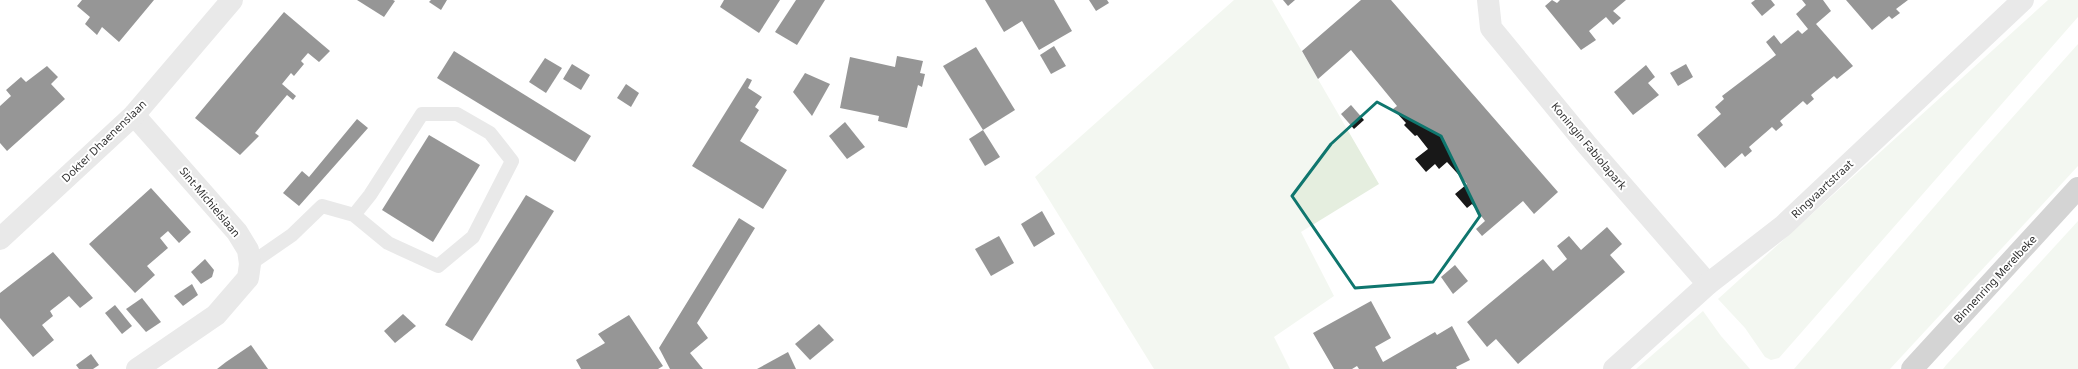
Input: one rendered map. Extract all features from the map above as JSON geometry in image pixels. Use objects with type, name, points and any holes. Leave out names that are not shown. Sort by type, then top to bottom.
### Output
[{"type":"highway","name":"Binnenring Merelbeke","points":[[1912,369],[2078,188]]},
{"type":"street","name":"Dokter Dhaenenslaan","points":[[0,239],[134,114],[232,0]]},
{"type":"street","name":"Koningin Fabiolapark","points":[[1488,0],[1491,28],[1587,145],[1708,284]]},
{"type":"street","name":"Ringvaartstraat","points":[[1614,369],[1708,284],[1783,226],[2023,0]]},
{"type":"street","name":"Sint-Michielslaan","points":[[134,114],[237,232],[248,250],[250,264]]},
{"type":"street","points":[[137,369],[216,315],[248,278],[250,264]]},
{"type":"lane","points":[[250,264],[292,235],[322,206],[354,215],[388,243],[438,266],[474,237],[512,161],[490,133],[457,114],[422,114],[370,195],[354,215]]},
{"type":"highlighted area","points":[[1377,102],[1441,136],[1480,216],[1433,282],[1355,288],[1292,196],[1331,144]]},
{"type":"green space","points":[[1234,0],[1272,0],[1379,184],[1301,232],[1334,296],[1274,337],[1290,369],[1154,369],[1035,177]]},
{"type":"green space","points":[[2048,0],[2078,0],[2078,17],[1779,358],[1771,360],[1765,357],[1745,328],[1718,299]]},
{"type":"green space","points":[[2078,44],[2078,166],[1890,369],[1794,369],[1978,156]]},
{"type":"green space","points":[[2078,221],[2078,369],[1943,369],[1947,364]]},
{"type":"green space","points":[[1703,311],[1721,336],[1750,369],[1636,369]]},
{"type":"building","points":[[82,0],[154,0],[119,42],[102,27],[97,35],[85,24],[90,17],[77,6]]},
{"type":"building","points":[[357,0],[393,0],[395,1],[384,17]]},
{"type":"building","points":[[431,0],[447,0],[441,10],[429,2]]},
{"type":"building","points":[[724,0],[780,0],[759,33],[720,7]]},
{"type":"building","points":[[796,0],[825,0],[797,45],[775,32]]},
{"type":"building","points":[[985,0],[1054,0],[1072,31],[1039,50],[1022,21],[1004,32]]},
{"type":"building","points":[[1089,0],[1107,0],[1109,3],[1096,11]]},
{"type":"building","points":[[1283,0],[1295,0],[1288,6]]},
{"type":"building","points":[[1361,0],[1391,0],[1558,192],[1534,214],[1523,201],[1482,236],[1476,229],[1485,221],[1472,204],[1467,208],[1455,194],[1467,184],[1447,162],[1439,169],[1435,164],[1426,172],[1415,159],[1428,149],[1417,135],[1415,136],[1404,125],[1406,123],[1393,109],[1397,106],[1351,50],[1318,79],[1302,51]]},
{"type":"building","points":[[1552,0],[1557,3],[1560,0],[1626,0],[1613,11],[1621,18],[1613,25],[1606,17],[1589,31],[1596,40],[1581,50],[1545,6]]},
{"type":"building","points":[[1755,0],[1771,0],[1775,5],[1762,16],[1751,3]]},
{"type":"building","points":[[1802,0],[1823,0],[1831,11],[1816,24],[1853,66],[1837,79],[1834,76],[1811,95],[1814,99],[1807,105],[1803,101],[1780,121],[1783,125],[1776,131],[1772,127],[1749,147],[1752,151],[1745,157],[1742,153],[1725,168],[1697,135],[1721,114],[1715,107],[1724,99],[1722,96],[1776,55],[1766,42],[1774,35],[1781,44],[1798,30],[1802,34],[1808,29],[1796,14],[1806,5]]},
{"type":"building","points":[[1846,0],[1908,0],[1896,9],[1900,13],[1892,19],[1889,16],[1872,30]]},
{"type":"building","points":[[284,12],[330,51],[319,62],[308,53],[301,61],[304,64],[294,76],[291,73],[282,84],[296,96],[293,100],[287,95],[255,133],[259,136],[240,155],[195,118]]},
{"type":"building","points":[[1054,46],[1066,66],[1051,74],[1040,55]]},
{"type":"building","points":[[976,47],[1015,110],[983,130],[943,66]]},
{"type":"building","points":[[454,51],[591,136],[575,162],[437,78]]},
{"type":"building","points":[[897,56],[923,61],[920,73],[925,74],[922,87],[918,85],[907,128],[878,121],[879,116],[840,108],[850,57],[895,67]]},
{"type":"building","points":[[545,58],[562,68],[546,93],[529,82]]},
{"type":"building","points":[[572,64],[590,75],[581,90],[563,79]]},
{"type":"building","points":[[1686,64],[1693,77],[1678,86],[1670,73]]},
{"type":"building","points":[[1646,65],[1655,77],[1648,83],[1659,95],[1633,115],[1614,92]]},
{"type":"building","points":[[47,66],[58,77],[51,84],[65,99],[7,151],[0,143],[0,106],[11,96],[6,90],[21,77],[26,82]]},
{"type":"building","points":[[805,73],[830,84],[812,116],[793,92]]},
{"type":"building","points":[[747,78],[752,80],[748,88],[762,97],[755,107],[759,110],[740,141],[787,170],[763,209],[692,166]]},
{"type":"building","points":[[626,84],[639,93],[631,107],[617,98]]},
{"type":"building","points":[[1351,105],[1364,120],[1354,129],[1341,114]]},
{"type":"building","points":[[357,119],[368,128],[299,206],[283,193],[302,171],[309,177]]},
{"type":"building","points":[[845,122],[865,147],[847,159],[829,136]]},
{"type":"building","points":[[983,130],[1000,157],[985,166],[969,139]]},
{"type":"building","points":[[429,135],[480,165],[433,242],[382,210]]},
{"type":"building","points":[[151,188],[191,232],[179,243],[168,231],[160,238],[168,248],[147,266],[155,275],[135,293],[89,244]]},
{"type":"building","points":[[526,195],[554,211],[472,341],[445,325]]},
{"type":"building","points":[[1042,211],[1055,234],[1034,247],[1021,224]]},
{"type":"building","points":[[739,218],[755,228],[697,323],[708,338],[690,353],[703,369],[670,369],[659,348]]},
{"type":"building","points":[[1607,227],[1622,244],[1610,255],[1625,272],[1518,364],[1496,339],[1487,347],[1467,322],[1543,259],[1553,271],[1567,259],[1557,246],[1569,236],[1581,250]]},
{"type":"building","points":[[999,236],[1014,263],[991,276],[975,249]]},
{"type":"building","points":[[53,252],[93,298],[80,308],[69,296],[50,311],[53,316],[42,325],[54,340],[33,357],[0,318],[0,293]]},
{"type":"building","points":[[205,259],[214,270],[212,277],[201,284],[191,272]]},
{"type":"building","points":[[1455,265],[1468,281],[1453,294],[1441,277]]},
{"type":"building","points":[[192,284],[198,295],[183,306],[174,296]]},
{"type":"building","points":[[142,298],[161,322],[146,332],[126,309]]},
{"type":"building","points":[[1371,301],[1391,338],[1375,347],[1383,362],[1435,332],[1437,335],[1452,326],[1470,360],[1456,367],[1457,369],[1359,369],[1357,366],[1352,369],[1334,369],[1313,333]]},
{"type":"building","points":[[115,305],[132,326],[122,334],[105,313]]},
{"type":"building","points":[[403,314],[416,326],[395,343],[384,331]]},
{"type":"building","points":[[629,315],[663,366],[658,369],[581,369],[576,360],[605,343],[598,334]]},
{"type":"building","points":[[819,324],[834,340],[810,360],[795,344]]},
{"type":"building","points":[[251,345],[268,369],[217,369],[226,362]]},
{"type":"building","points":[[788,352],[796,369],[757,369]]},
{"type":"building","points":[[91,354],[99,365],[93,369],[79,369],[76,365]]}]
